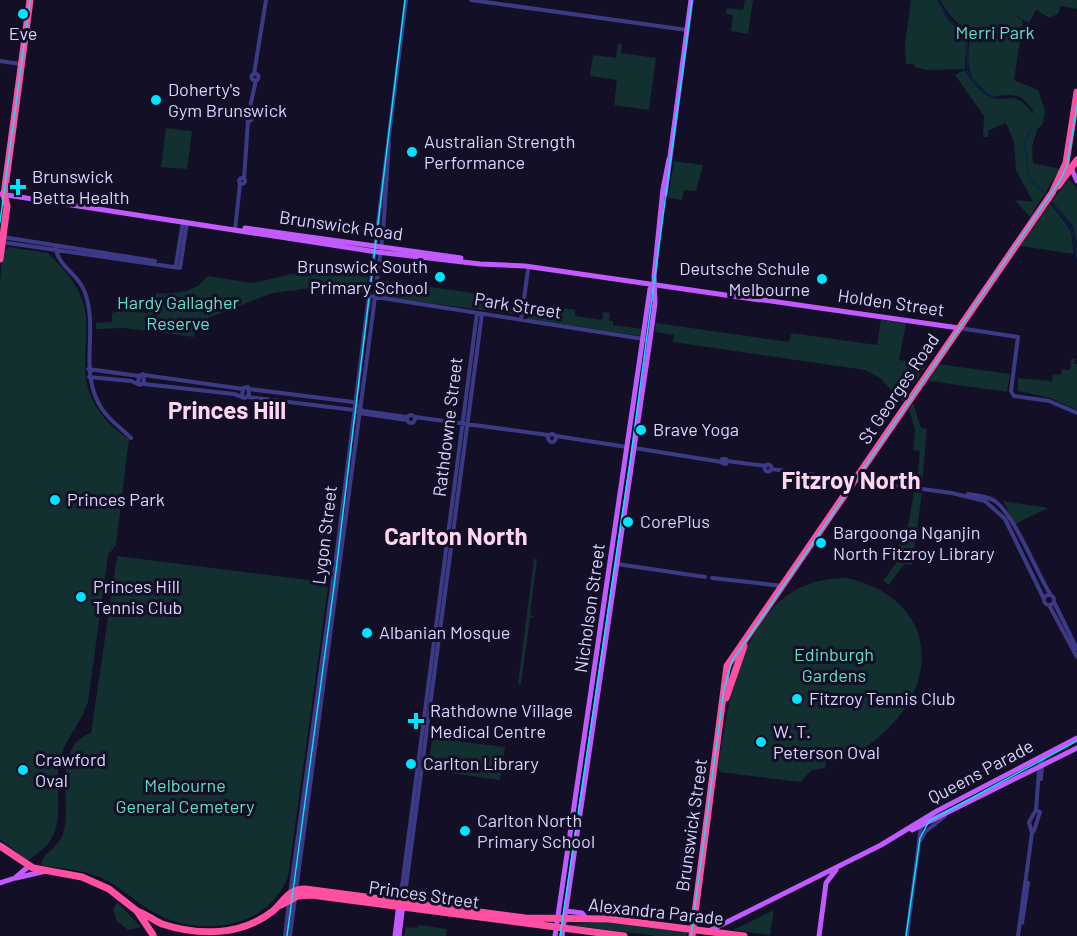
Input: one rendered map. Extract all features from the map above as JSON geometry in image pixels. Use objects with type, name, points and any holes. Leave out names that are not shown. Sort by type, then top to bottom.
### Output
[{"type":"highway","points":[[0,259],[0,239],[7,204],[4,196],[30,0]]},
{"type":"highway","name":"St Georges Road","points":[[731,667],[751,633],[1052,193],[1066,160],[1077,97]]},
{"type":"highway","points":[[1066,160],[1077,161]]},
{"type":"highway","points":[[1061,175],[1076,171],[1066,160]]},
{"type":"highway","name":"St Georges Road","points":[[1052,193],[1076,171],[1077,161]]},
{"type":"highway","name":"Brunswick Street","points":[[692,933],[721,718],[731,667]]},
{"type":"highway","points":[[0,846],[29,866],[96,882],[116,893],[137,911],[177,932],[194,935],[225,935],[244,929],[265,919],[291,894]]},
{"type":"highway","name":"Princes Street","points":[[291,894],[309,889],[561,926]]},
{"type":"highway","points":[[137,911],[154,935]]},
{"type":"highway","name":"Alexandra Parade","points":[[561,926],[587,919],[609,919],[692,933],[708,932],[744,936]]},
{"type":"highway","points":[[154,935],[153,927],[158,922]]},
{"type":"highway","name":"Alexandra Parade","points":[[561,926],[624,936]]},
{"type":"main road","name":"Nicholson Street","points":[[561,926],[647,339],[655,303],[653,285],[691,0]]},
{"type":"main road","points":[[1076,171],[1077,181]]},
{"type":"main road","name":"Brunswick Road","points":[[4,196],[377,249],[653,285]]},
{"type":"main road","name":"Holden Street","points":[[653,285],[959,328]]},
{"type":"main road","name":"Queens Parade","points":[[901,835],[927,818],[1077,738]]},
{"type":"main road","name":"Queens Parade","points":[[708,932],[901,835],[945,816],[1077,748]]},
{"type":"main road","name":"Nicholson Street","points":[[555,936],[566,910],[576,824]]},
{"type":"main road","points":[[15,878],[29,866]]},
{"type":"main road","name":"Queens Parade","points":[[827,882],[839,867]]},
{"type":"main road","points":[[0,883],[46,871]]},
{"type":"main road","points":[[813,880],[820,878],[827,882],[819,936]]},
{"type":"main road","name":"Rathdowne Street","points":[[397,936],[401,904]]},
{"type":"main road","points":[[566,910],[582,913],[587,919]]},
{"type":"street","points":[[235,229],[266,0]]},
{"type":"street","name":"Lygon Street","points":[[321,687],[328,662],[406,0]]},
{"type":"street","points":[[471,0],[687,30]]},
{"type":"street","points":[[0,61],[21,64]]},
{"type":"street","points":[[0,239],[178,266],[185,221]]},
{"type":"street","points":[[56,247],[54,256],[69,269],[86,298],[91,318],[89,369],[93,390],[104,412],[132,437]]},
{"type":"street","points":[[522,320],[529,269]]},
{"type":"street","name":"Park Street","points":[[371,297],[647,339]]},
{"type":"street","name":"Rathdowne Street","points":[[401,904],[479,314]]},
{"type":"street","name":"Holden Street","points":[[959,328],[1017,336],[1013,396],[1046,400],[1077,412]]},
{"type":"street","points":[[89,369],[243,389],[246,387],[382,415],[407,418],[411,415],[415,419],[978,495],[995,501],[1015,528],[1044,599],[1077,657]]},
{"type":"street","points":[[115,379],[116,373]]},
{"type":"street","points":[[138,384],[141,375]]},
{"type":"street","points":[[141,375],[144,384]]},
{"type":"street","points":[[90,377],[357,409]]},
{"type":"street","points":[[242,396],[243,389]]},
{"type":"street","points":[[248,397],[249,389]]},
{"type":"street","points":[[952,493],[981,499],[995,507],[1054,597],[1054,602],[1077,648]]},
{"type":"street","points":[[995,501],[995,507]]},
{"type":"street","points":[[1008,528],[1015,528]]},
{"type":"street","points":[[1011,533],[1015,528]]},
{"type":"street","points":[[614,563],[705,577],[708,581],[712,578],[782,588]]},
{"type":"street","name":"Lygon Street","points":[[285,936],[311,762],[321,687],[322,661],[335,590]]},
{"type":"street","points":[[1044,599],[1050,594]]},
{"type":"street","points":[[1048,605],[1054,602]]},
{"type":"street","points":[[322,661],[328,662]]},
{"type":"street","points":[[1019,936],[1037,810],[1041,757]]},
{"type":"street","points":[[1019,936],[1032,833],[1029,821],[1037,810],[1041,767]]},
{"type":"street","points":[[1030,772],[1039,778]]},
{"type":"street","points":[[920,843],[925,833],[945,816]]},
{"type":"street","points":[[907,936],[921,826],[927,818]]},
{"type":"street","points":[[1030,825],[1035,823]]},
{"type":"street","name":"Lygon Street","points":[[290,936],[291,894],[302,825]]},
{"type":"green space","points":[[745,0],[753,0],[748,34],[731,31],[733,15],[726,14],[727,8],[743,10]]},
{"type":"green space","points":[[911,0],[937,0],[946,17],[966,40],[965,69],[927,70],[914,67],[914,64],[906,64],[905,44]]},
{"type":"green space","name":"Merri Park","points":[[940,0],[1077,0],[1077,9],[1060,6],[1059,13],[1050,18],[1036,10],[1029,23],[1014,15],[1023,21],[1014,80],[1038,90],[1045,110],[1043,123],[1037,130],[1032,147],[1033,163],[1060,169],[1030,217],[1015,200],[1033,202],[1016,170],[1014,142],[1006,123],[989,130],[988,137],[983,137],[984,116],[955,75],[964,70],[986,95],[997,99],[1017,99],[1033,114],[1033,111],[1021,98],[1012,95],[994,97],[978,84],[970,71],[968,55],[970,35],[949,14]]},
{"type":"green space","points":[[618,43],[622,44],[621,53],[656,58],[649,110],[614,105],[617,80],[590,76],[593,55],[616,58]]},
{"type":"green space","points":[[166,128],[192,131],[187,169],[161,167]]},
{"type":"green space","points":[[674,161],[703,165],[696,191],[684,190],[682,200],[668,198]]},
{"type":"green space","points":[[1069,179],[1077,189],[1077,246],[1073,226],[1052,201]]},
{"type":"green space","points":[[1050,203],[1071,231],[1074,254],[1020,246]]},
{"type":"green space","name":"Princes Park","points":[[8,247],[48,253],[74,283],[85,312],[87,327],[85,364],[88,387],[103,416],[129,439],[116,545],[108,555],[88,702],[62,752],[59,765],[56,829],[51,840],[42,850],[26,860],[0,839],[0,282],[3,249]]},
{"type":"green space","name":"Hardy Gallagher Reserve","points":[[292,274],[341,274],[368,277],[366,294],[321,287],[272,293],[198,322],[194,337],[125,328],[96,329],[96,323],[112,322],[112,313],[122,310],[125,294],[127,294],[125,311],[147,313],[153,310],[156,293],[177,293],[192,289],[207,276],[253,283]]},
{"type":"green space","points":[[379,280],[488,295],[487,303],[520,308],[519,315],[377,296]]},
{"type":"green space","points":[[529,307],[562,312],[563,308],[575,310],[575,316],[602,320],[603,312],[610,313],[609,321],[613,321],[613,325],[642,329],[641,336],[527,319]]},
{"type":"green space","points":[[881,320],[906,323],[899,360],[927,364],[914,384],[898,382],[908,395],[903,402],[880,378],[865,370],[673,342],[674,335],[655,332],[656,323],[789,342],[791,333],[877,345]]},
{"type":"green space","points":[[1071,359],[1075,359],[1074,364],[1077,364],[1077,410],[1050,398],[1018,391],[1018,378],[1052,381],[1053,374],[1061,375],[1062,369],[1070,370]]},
{"type":"green space","points":[[938,364],[1010,374],[1007,392],[930,381]]},
{"type":"green space","points":[[913,403],[921,428],[927,429],[922,484],[917,484],[920,451],[913,450],[915,430],[909,409]]},
{"type":"green space","points":[[914,492],[922,493],[912,565],[904,564],[889,585],[883,581],[896,563],[899,543],[905,543]]},
{"type":"green space","points":[[1003,501],[1048,508],[1015,524]]},
{"type":"green space","name":"Melbourne General Cemetery","points":[[117,556],[324,582],[328,588],[288,877],[268,906],[238,922],[221,926],[203,926],[168,919],[150,910],[102,878],[80,871],[44,866],[41,863],[63,834],[65,778],[71,750],[78,740],[91,733]]},
{"type":"green space","points":[[534,559],[537,559],[530,615],[535,617],[530,618],[521,684],[518,684]]},
{"type":"green space","name":"Edinburgh Gardens","points":[[847,578],[877,588],[899,604],[913,623],[921,644],[921,668],[914,692],[900,715],[879,737],[861,750],[841,760],[826,762],[825,768],[812,770],[800,782],[720,772],[718,767],[723,737],[737,674],[749,644],[765,617],[786,596],[813,583]]},
{"type":"green space","points":[[432,738],[505,747],[500,780],[428,770]]},
{"type":"green space","points":[[117,902],[141,927],[128,930],[117,921],[113,910]]},
{"type":"green space","points":[[774,910],[770,935],[733,930]]},
{"type":"green space","points":[[601,922],[687,932],[687,936],[657,936],[568,925]]},
{"type":"green space","points":[[419,925],[447,929],[446,936],[404,936],[406,927],[417,928]]},
{"type":"waterway","points":[[938,0],[947,16],[967,38],[967,71],[980,90],[995,97]]},
{"type":"waterway","points":[[1030,130],[1025,143],[1029,178],[1046,195]]},
{"type":"waterway","points":[[1051,201],[1072,229],[1077,257]]},
{"type":"tram line","points":[[0,222],[30,0]]},
{"type":"tram line","points":[[287,936],[335,579],[405,0]]},
{"type":"tram line","points":[[560,936],[631,455],[692,0]]},
{"type":"tram line","points":[[691,936],[724,689],[732,661],[1061,179],[1067,165],[1077,105]]},
{"type":"tram line","points":[[906,936],[920,838],[929,821],[1077,741]]},
{"type":"place","name":"Eve","points":[[23,14]]},
{"type":"place","name":"Doherty's Gym Brunswick","points":[[156,100]]},
{"type":"place","name":"Australian Strength Performance","points":[[412,152]]},
{"type":"place","name":"Brunswick Betta Health","points":[[18,187]]},
{"type":"place","name":"Brunswick South Primary School","points":[[440,277]]},
{"type":"place","name":"Deutsche Schule Melbourne","points":[[822,279]]},
{"type":"place","name":"Brave Yoga","points":[[641,430]]},
{"type":"place","name":"Princes Park","points":[[55,500]]},
{"type":"place","name":"CorePlus","points":[[628,522]]},
{"type":"place","name":"Bargoonga Nganjin North Fitzroy Library","points":[[821,543]]},
{"type":"place","name":"Princes Hill Tennis Club","points":[[81,597]]},
{"type":"place","name":"Albanian Mosque","points":[[367,633]]},
{"type":"place","name":"Fitzroy Tennis Club","points":[[797,699]]},
{"type":"place","name":"Rathdowne Village Medical Centre","points":[[416,721]]},
{"type":"place","name":"W. T. Peterson Oval","points":[[761,742]]},
{"type":"place","name":"Carlton Library","points":[[411,764]]},
{"type":"place","name":"Crawford Oval","points":[[23,770]]},
{"type":"place","name":"Carlton North Primary School","points":[[465,831]]},
{"type":"district","name":"Princes Hill","points":[[227,411]]},
{"type":"district","name":"Fitzroy North","points":[[851,481]]},
{"type":"district","name":"Carlton North","points":[[456,537]]}]
